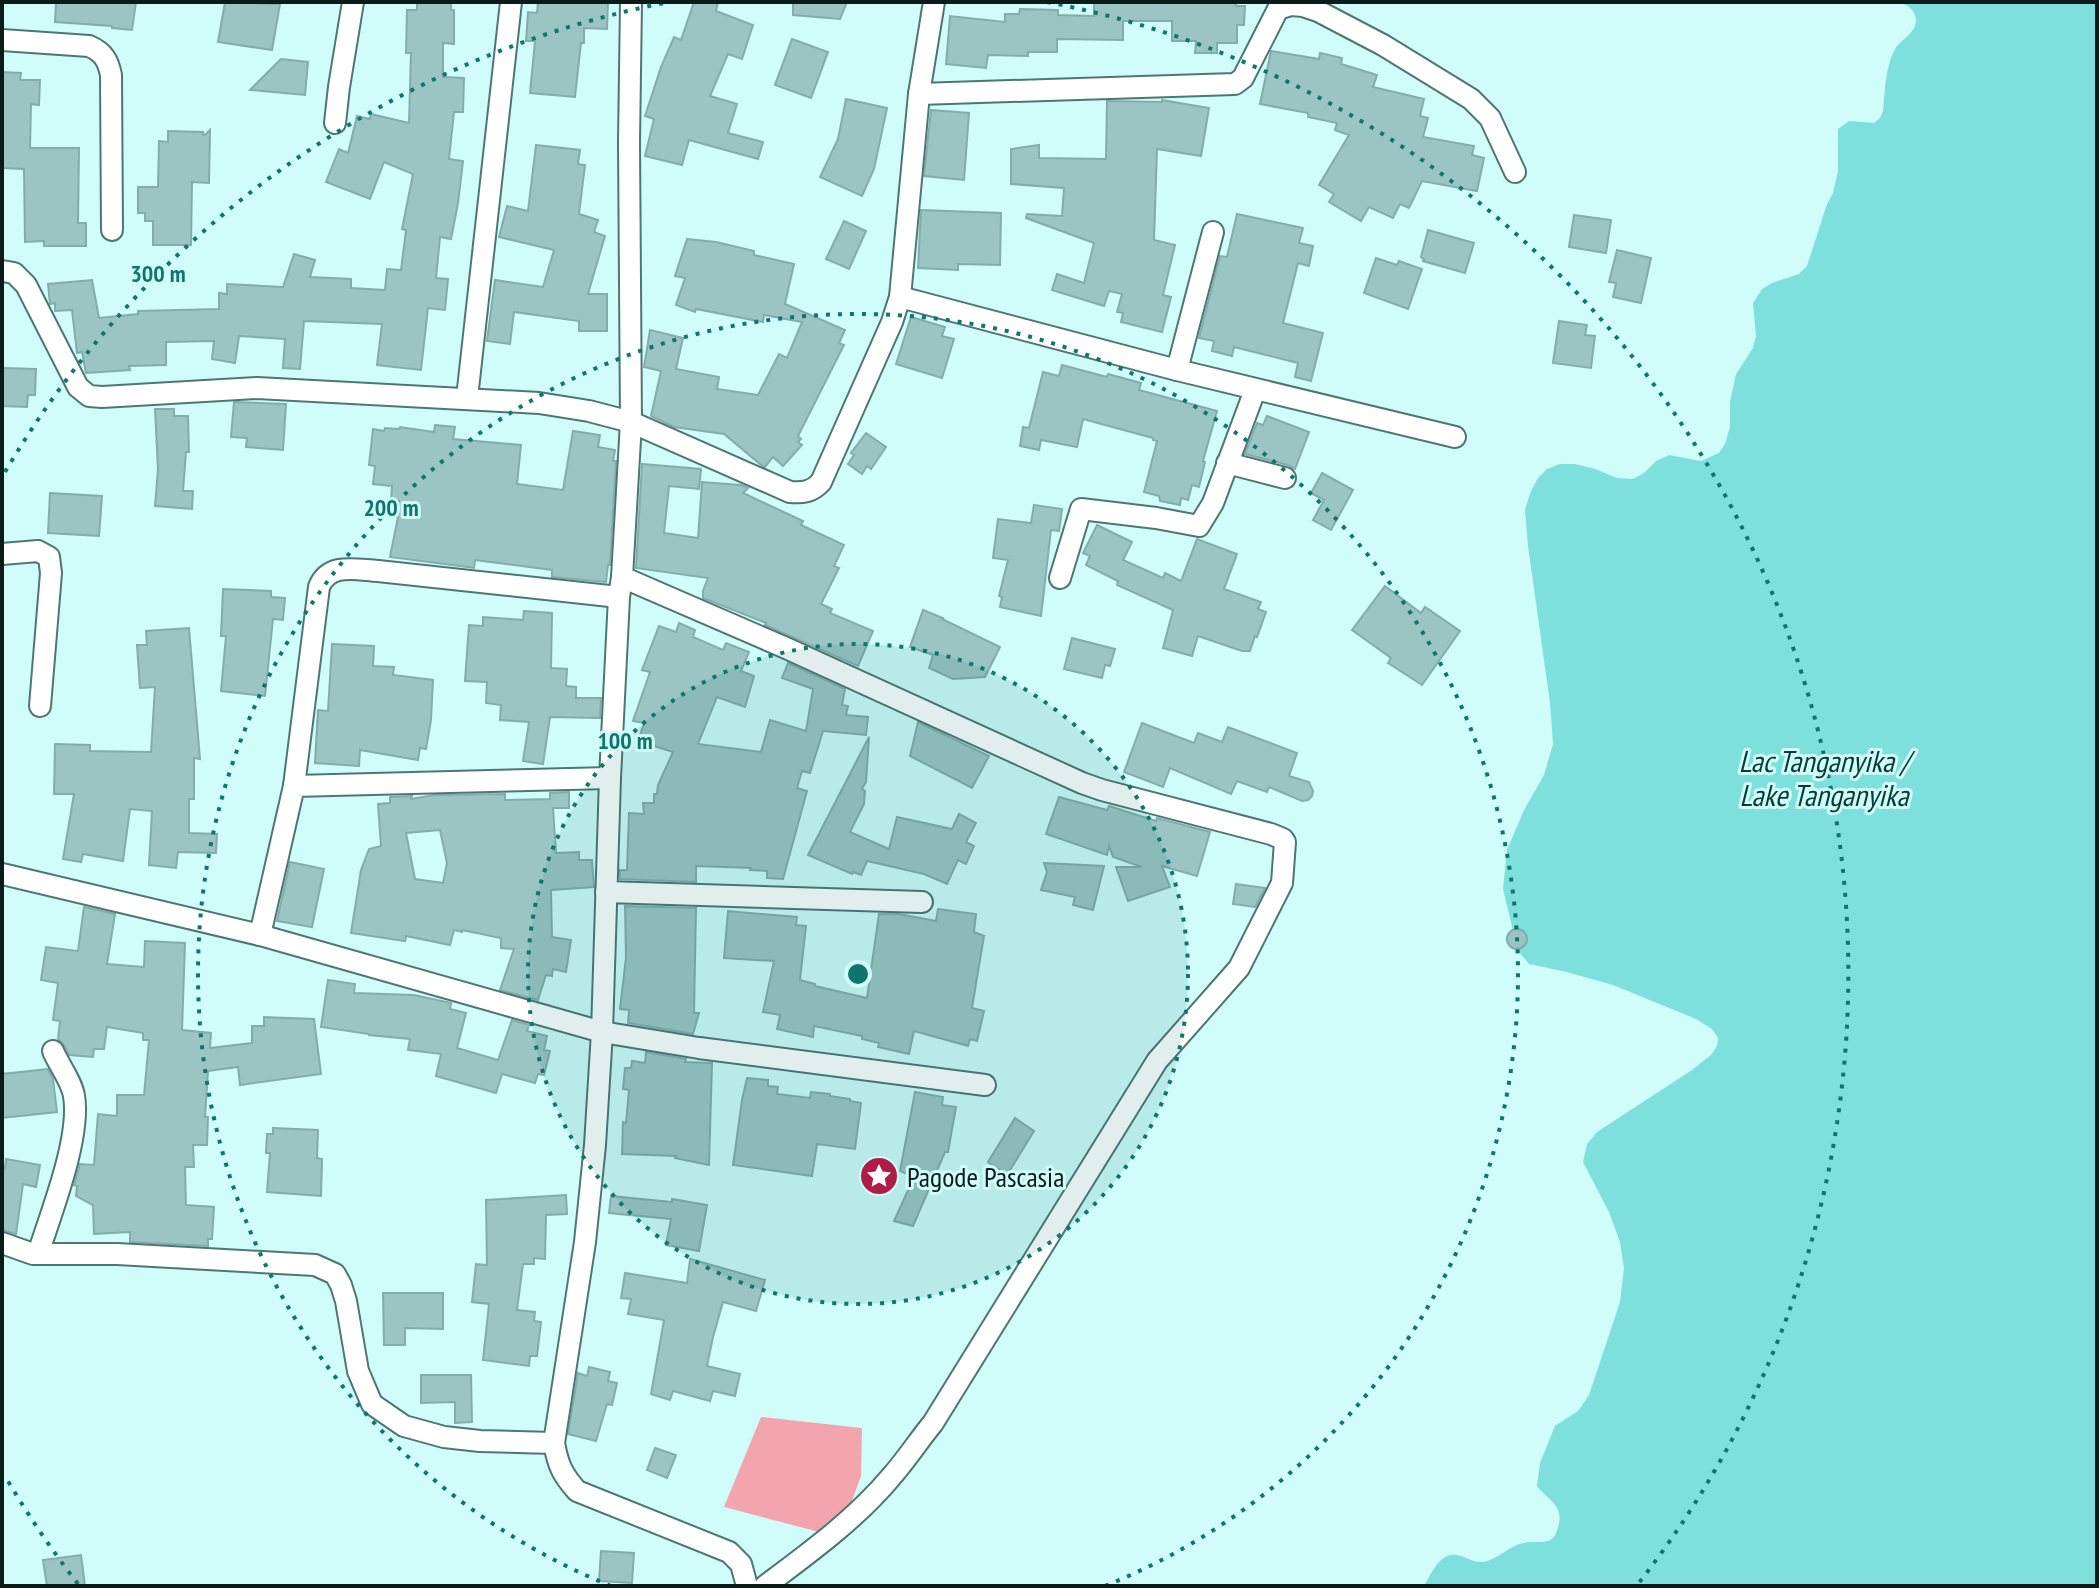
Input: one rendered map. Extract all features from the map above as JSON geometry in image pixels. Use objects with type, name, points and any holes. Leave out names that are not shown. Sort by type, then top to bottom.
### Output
[{"type":"street","points":[[335,123],[353,2]]},
{"type":"street","points":[[467,398],[511,2]]},
{"type":"street","points":[[631,2],[631,422],[610,778],[602,1032],[585,1242],[554,1443],[564,1476],[577,1491],[729,1552],[741,1564],[747,1586]]},
{"type":"street","points":[[2,271],[14,273],[26,285],[78,387],[89,396],[257,388],[552,405],[631,422],[790,492],[809,491],[821,482],[892,322],[900,297],[919,94],[934,2]]},
{"type":"street","points":[[919,94],[1235,84],[1243,78],[1278,9],[1291,5],[1303,6],[1383,45],[1471,99],[1490,118],[1515,172]]},
{"type":"street","points":[[2,40],[89,46],[105,56],[111,75],[112,230]]},
{"type":"street","points":[[1177,370],[1213,232]]},
{"type":"street","points":[[900,297],[1255,390],[1455,437]]},
{"type":"street","points":[[1060,578],[1081,509],[1199,526],[1213,503],[1255,390]]},
{"type":"street","points":[[1227,463],[1285,478]]},
{"type":"street","points":[[2,554],[38,551],[49,557],[51,573],[40,706]]},
{"type":"street","points":[[260,935],[294,786],[319,587],[326,575],[346,569],[620,587],[786,648],[1082,783],[1271,834],[1285,842],[1282,883],[1239,968],[1157,1061],[933,1423],[891,1478],[845,1522],[765,1586]]},
{"type":"street","points":[[294,786],[610,778]]},
{"type":"street","points":[[2,874],[260,935],[602,1032],[699,1048],[985,1085]]},
{"type":"street","points":[[606,892],[922,902]]},
{"type":"street","points":[[38,1254],[70,1153],[75,1114],[74,1094],[53,1051]]},
{"type":"street","points":[[2,1243],[26,1253],[38,1254],[117,1254],[315,1265],[335,1274],[341,1285],[358,1371],[372,1404],[404,1426],[444,1437],[554,1443]]},
{"type":"shaded area","points":[[761,1417],[862,1428],[861,1476],[849,1509],[819,1532],[724,1507]]},
{"type":"water","name":"Lac Tanganyika / Lake Tanganyika","points":[[1900,2],[2097,2],[2097,1586],[1424,1586],[1436,1565],[1447,1556],[1456,1555],[1483,1562],[1526,1542],[1548,1541],[1555,1536],[1559,1514],[1537,1486],[1540,1463],[1555,1426],[1578,1411],[1589,1395],[1620,1302],[1624,1268],[1620,1242],[1609,1212],[1583,1162],[1587,1144],[1597,1132],[1711,1055],[1718,1038],[1712,1029],[1696,1019],[1613,985],[1529,964],[1518,951],[1503,889],[1507,850],[1524,810],[1544,775],[1553,744],[1525,509],[1538,478],[1547,469],[1560,464],[1575,464],[1617,478],[1633,479],[1669,455],[1701,461],[1719,453],[1730,427],[1730,402],[1736,374],[1753,348],[1756,336],[1753,303],[1762,289],[1799,274],[1807,266],[1838,171],[1838,129],[1849,121],[1874,123],[1883,111],[1892,56],[1916,24],[1912,10]]},
{"type":"building","points":[[56,2],[136,2],[132,30],[55,22]]},
{"type":"building","points":[[225,2],[280,4],[272,50],[218,42]]},
{"type":"building","points":[[417,2],[451,2],[451,10],[454,10],[454,44],[443,43],[443,77],[464,78],[463,112],[454,112],[449,159],[463,161],[458,203],[451,239],[440,237],[436,278],[448,279],[445,310],[428,308],[421,370],[377,365],[382,324],[304,321],[300,369],[283,368],[285,339],[239,336],[235,363],[212,359],[214,341],[166,342],[166,365],[129,366],[130,370],[86,373],[82,352],[77,353],[72,310],[55,311],[55,303],[50,304],[48,284],[92,280],[99,318],[138,314],[138,311],[219,309],[219,293],[227,294],[227,284],[283,287],[294,254],[315,260],[310,277],[351,279],[351,288],[385,290],[387,269],[401,270],[406,230],[402,229],[413,174],[384,162],[370,199],[326,182],[339,149],[348,153],[357,116],[370,119],[371,114],[409,123],[411,53],[406,53],[407,10],[417,10]]},
{"type":"building","points":[[538,2],[608,2],[607,29],[584,28],[575,97],[530,93],[535,41],[526,41],[528,12],[537,13]]},
{"type":"building","points":[[694,2],[718,2],[716,11],[753,25],[742,59],[728,54],[710,96],[737,104],[728,133],[763,142],[758,159],[689,140],[682,165],[645,156],[654,119],[645,116],[661,67],[674,37],[681,40]]},
{"type":"building","points":[[793,2],[847,2],[840,19],[793,15]]},
{"type":"building","points":[[1094,2],[1236,2],[1236,6],[1245,6],[1244,25],[1237,25],[1237,43],[1217,43],[1217,53],[1195,53],[1196,41],[1172,41],[1172,21],[1123,21],[1123,40],[1057,39],[1057,52],[1028,52],[1028,56],[988,55],[986,68],[946,64],[950,16],[1005,22],[1005,14],[1019,14],[1020,9],[1058,10],[1058,15],[1094,16]]},
{"type":"building","points":[[792,39],[828,52],[811,98],[775,85]]},
{"type":"building","points":[[1271,51],[1319,59],[1320,53],[1342,58],[1341,64],[1377,75],[1373,87],[1424,99],[1420,116],[1428,118],[1423,137],[1474,146],[1472,155],[1484,158],[1477,191],[1422,181],[1409,208],[1400,204],[1393,218],[1369,207],[1361,221],[1329,202],[1334,194],[1319,185],[1349,135],[1335,130],[1337,123],[1308,117],[1308,113],[1260,104]]},
{"type":"building","points":[[281,59],[308,62],[305,95],[250,90]]},
{"type":"building","points":[[2,72],[21,73],[20,80],[40,80],[39,105],[31,104],[30,148],[79,148],[78,223],[86,223],[86,246],[44,246],[44,241],[25,242],[24,169],[2,168]]},
{"type":"building","points":[[846,99],[887,108],[874,169],[862,196],[820,177],[838,139]]},
{"type":"building","points":[[1162,100],[1209,108],[1201,156],[1157,149],[1154,240],[1175,245],[1163,295],[1171,297],[1162,332],[1121,322],[1123,313],[1117,312],[1122,294],[1109,291],[1104,306],[1052,290],[1057,274],[1084,283],[1094,243],[1026,218],[1027,214],[1062,216],[1064,188],[1011,184],[1011,149],[1039,145],[1039,158],[1106,159],[1107,101]]},
{"type":"building","points":[[931,110],[969,113],[964,180],[924,176]]},
{"type":"building","points":[[210,130],[209,183],[192,182],[191,245],[153,245],[153,221],[145,221],[145,213],[138,213],[138,187],[158,187],[159,141],[168,142],[168,131],[203,132],[205,135]]},
{"type":"building","points":[[536,145],[580,150],[578,164],[585,165],[579,214],[598,220],[594,232],[605,236],[588,294],[607,294],[607,331],[579,331],[579,321],[514,312],[510,344],[487,341],[495,280],[543,287],[554,250],[499,237],[507,206],[528,211]]},
{"type":"building","points":[[921,210],[1001,213],[1000,265],[958,264],[958,270],[918,268]]},
{"type":"building","points":[[1237,214],[1303,228],[1299,243],[1313,246],[1309,266],[1298,263],[1283,323],[1323,333],[1311,381],[1295,377],[1298,363],[1234,347],[1232,356],[1212,351],[1214,341],[1199,338],[1220,256],[1227,257]]},
{"type":"building","points":[[1574,215],[1611,220],[1606,253],[1569,247]]},
{"type":"building","points":[[844,221],[866,231],[849,269],[826,259]]},
{"type":"building","points":[[1428,230],[1474,243],[1465,273],[1423,261],[1421,257]]},
{"type":"building","points":[[687,239],[716,242],[794,264],[785,304],[845,330],[839,343],[844,345],[798,436],[801,439],[798,442],[802,445],[783,466],[773,457],[765,467],[761,465],[724,434],[674,427],[651,416],[661,371],[644,367],[650,330],[683,338],[676,369],[719,377],[717,389],[758,395],[779,354],[787,358],[802,322],[764,315],[763,322],[696,309],[695,312],[676,305],[685,278],[675,276]]},
{"type":"building","points":[[1617,250],[1651,258],[1641,303],[1613,297],[1616,283],[1609,282]]},
{"type":"building","points":[[1376,258],[1397,265],[1399,261],[1422,269],[1408,309],[1364,293]]},
{"type":"building","points":[[911,317],[945,327],[942,336],[954,339],[942,378],[896,364]]},
{"type":"building","points":[[1559,321],[1587,325],[1585,335],[1595,336],[1591,368],[1553,363]]},
{"type":"building","points":[[1062,365],[1141,383],[1139,390],[1217,411],[1199,487],[1192,485],[1188,500],[1181,498],[1180,505],[1160,501],[1159,496],[1144,492],[1157,441],[1153,438],[1083,419],[1077,447],[1041,440],[1039,450],[1020,446],[1023,427],[1029,428],[1043,372],[1059,376]]},
{"type":"building","points":[[2,368],[36,369],[35,395],[28,395],[27,407],[2,406]]},
{"type":"building","points":[[234,402],[286,404],[283,450],[246,447],[247,438],[231,437]]},
{"type":"building","points":[[155,409],[174,409],[174,416],[188,416],[189,452],[186,452],[183,491],[193,491],[192,509],[155,506],[158,469]]},
{"type":"building","points":[[1267,416],[1309,432],[1295,469],[1245,454],[1257,423],[1263,425]]},
{"type":"building","points":[[435,425],[455,427],[453,439],[521,445],[517,484],[563,490],[573,431],[600,435],[598,447],[615,450],[613,461],[616,461],[610,565],[606,582],[552,577],[552,570],[475,560],[474,568],[390,557],[398,517],[390,517],[392,486],[373,484],[375,466],[369,465],[373,429],[384,431],[385,428],[400,427],[434,432]]},
{"type":"building","points":[[866,433],[886,447],[871,469],[867,466],[862,474],[848,464],[854,455],[851,453]]},
{"type":"building","points":[[642,464],[701,469],[699,489],[669,486],[664,533],[698,538],[702,482],[748,488],[743,493],[803,521],[801,525],[844,545],[834,566],[839,568],[821,604],[832,609],[830,613],[873,631],[858,666],[766,623],[703,598],[708,578],[636,568]]},
{"type":"building","points":[[1322,473],[1353,490],[1331,530],[1313,520],[1324,500],[1311,493]]},
{"type":"building","points":[[50,493],[102,496],[99,536],[48,533]]},
{"type":"building","points":[[1034,505],[1062,509],[1059,531],[1051,530],[1041,616],[1000,607],[1002,597],[999,596],[1008,560],[993,558],[998,519],[1031,523]]},
{"type":"building","points":[[1097,525],[1132,542],[1123,560],[1163,578],[1165,573],[1181,581],[1197,539],[1237,554],[1224,589],[1261,602],[1258,609],[1266,612],[1250,651],[1198,636],[1192,656],[1163,648],[1173,610],[1117,585],[1118,581],[1086,565],[1090,556],[1083,553]]},
{"type":"building","points":[[1385,586],[1421,613],[1425,607],[1460,631],[1422,685],[1388,663],[1391,658],[1352,630]]},
{"type":"building","points":[[223,589],[271,591],[271,597],[285,598],[283,620],[273,619],[265,696],[221,691],[226,636],[221,636]]},
{"type":"building","points":[[923,610],[1000,647],[985,677],[953,679],[929,668],[933,655],[910,647]]},
{"type":"building","points":[[524,611],[552,613],[551,668],[567,669],[566,686],[576,687],[576,698],[601,698],[600,718],[550,717],[543,764],[523,761],[529,722],[500,720],[501,705],[486,703],[487,682],[465,681],[469,625],[483,626],[483,617],[523,620]]},
{"type":"building","points":[[679,623],[695,630],[693,637],[723,650],[726,643],[749,652],[741,671],[754,676],[745,707],[717,697],[698,744],[761,752],[770,720],[806,731],[813,689],[782,678],[788,663],[845,689],[842,705],[848,706],[846,715],[868,717],[866,735],[823,731],[810,773],[802,771],[797,788],[807,791],[783,879],[767,878],[767,871],[751,868],[696,866],[696,882],[620,879],[620,870],[627,870],[629,813],[644,814],[643,803],[654,803],[654,794],[657,794],[673,752],[638,741],[644,723],[633,721],[650,672],[642,670],[659,626],[676,632]]},
{"type":"building","points":[[189,628],[200,759],[194,758],[194,799],[189,799],[189,833],[217,834],[216,853],[178,852],[176,868],[149,865],[152,811],[130,809],[123,861],[83,854],[81,862],[63,859],[74,794],[54,794],[55,744],[90,745],[90,751],[151,752],[155,687],[140,688],[137,645],[147,645],[146,631]]},
{"type":"building","points":[[1072,638],[1115,649],[1110,666],[1105,665],[1102,678],[1064,669]]},
{"type":"building","points":[[332,644],[374,646],[373,666],[394,667],[393,675],[433,680],[426,749],[420,748],[418,760],[360,750],[359,766],[315,763],[318,710],[328,711]]},
{"type":"building","points":[[918,722],[989,756],[972,788],[910,756]]},
{"type":"building","points":[[1142,723],[1194,743],[1198,733],[1222,742],[1228,727],[1297,753],[1289,776],[1309,782],[1312,796],[1302,801],[1269,787],[1267,792],[1237,781],[1231,794],[1170,768],[1163,787],[1124,772]]},
{"type":"building","points":[[869,737],[866,782],[862,789],[865,791],[864,804],[850,832],[889,849],[897,817],[952,829],[959,814],[976,823],[966,842],[974,846],[966,864],[958,860],[947,884],[924,874],[867,861],[861,875],[852,874],[808,855]]},
{"type":"building","points":[[569,792],[569,808],[553,808],[556,853],[579,852],[579,860],[592,860],[594,887],[551,890],[552,937],[571,940],[566,972],[553,969],[552,976],[546,975],[538,1000],[500,990],[514,949],[501,948],[501,938],[454,930],[450,945],[406,936],[405,941],[351,933],[361,870],[369,849],[381,846],[378,804],[390,803],[390,797],[412,796],[411,799],[434,795],[505,794],[505,800],[550,799],[550,793]],"holes":[[[440,830],[447,863],[443,883],[415,879],[406,833]]]},
{"type":"building","points":[[1059,797],[1107,810],[1109,806],[1156,821],[1157,818],[1210,832],[1197,876],[1162,866],[1170,887],[1128,901],[1116,867],[1142,867],[1113,857],[1109,846],[1107,855],[1046,834]]},
{"type":"building","points":[[290,862],[324,869],[312,927],[277,921]]},
{"type":"building","points":[[1044,863],[1104,866],[1093,910],[1073,905],[1075,897],[1041,890],[1047,872]]},
{"type":"building","points":[[1236,884],[1265,888],[1255,907],[1233,904]]},
{"type":"building","points":[[625,906],[696,908],[694,1013],[699,1013],[693,1034],[628,1023],[629,1010],[620,1009],[626,957]]},
{"type":"building","points":[[84,907],[115,914],[107,964],[144,967],[145,941],[185,943],[182,1030],[211,1033],[210,1048],[252,1043],[252,1026],[264,1026],[264,1017],[314,1019],[321,1074],[240,1085],[238,1067],[208,1071],[207,1145],[193,1145],[194,1167],[185,1167],[186,1205],[214,1207],[212,1239],[208,1239],[208,1246],[130,1242],[130,1232],[94,1234],[93,1205],[76,1196],[77,1186],[74,1185],[80,1164],[94,1165],[98,1114],[117,1116],[117,1095],[144,1095],[149,1040],[143,1040],[143,1033],[107,1027],[104,1049],[94,1049],[93,1057],[69,1055],[58,1039],[60,1021],[53,1020],[58,983],[41,980],[46,947],[78,951]]},
{"type":"building","points":[[938,909],[976,914],[974,932],[984,936],[972,1008],[984,1011],[977,1041],[970,1039],[968,1046],[914,1031],[909,1054],[878,1047],[879,1043],[862,1039],[862,1036],[814,1026],[813,1037],[777,1029],[780,1015],[763,1012],[774,961],[724,958],[728,911],[797,917],[796,925],[806,926],[800,980],[867,998],[879,914],[899,914],[936,921]]},
{"type":"building","points":[[1517,929],[1524,932],[1527,939],[1524,946],[1517,949],[1510,946],[1507,939],[1510,932]]},
{"type":"building","points":[[328,980],[355,984],[354,993],[414,995],[451,1003],[450,1009],[466,1013],[457,1048],[498,1060],[512,1020],[529,1025],[527,1031],[547,1036],[544,1050],[550,1051],[544,1075],[538,1074],[535,1083],[502,1074],[496,1093],[436,1076],[441,1054],[408,1050],[410,1039],[321,1027]]},
{"type":"building","points":[[646,1052],[686,1059],[685,1062],[712,1063],[709,1165],[676,1156],[622,1154],[623,1122],[626,1123],[629,1090],[623,1089],[625,1068],[631,1068],[632,1061],[645,1063]]},
{"type":"building","points":[[48,1069],[53,1079],[57,1112],[2,1118],[2,1074]]},
{"type":"building","points":[[747,1078],[768,1080],[768,1086],[778,1087],[777,1094],[810,1098],[811,1092],[830,1094],[861,1103],[855,1149],[817,1144],[812,1176],[733,1165]]},
{"type":"building","points":[[915,1092],[943,1097],[942,1105],[956,1107],[948,1152],[945,1152],[913,1226],[894,1221],[914,1177],[900,1171]]},
{"type":"building","points":[[1015,1118],[1034,1131],[1007,1175],[988,1162]]},
{"type":"building","points":[[273,1128],[318,1130],[317,1158],[322,1159],[321,1196],[267,1192],[270,1153],[266,1153],[267,1134],[273,1134]]},
{"type":"building","points":[[6,1159],[40,1165],[36,1187],[23,1184],[16,1234],[2,1230],[2,1167],[5,1168]]},
{"type":"building","points":[[566,1195],[567,1214],[546,1215],[545,1259],[534,1258],[534,1264],[523,1264],[517,1310],[535,1312],[534,1321],[541,1322],[537,1356],[530,1356],[529,1366],[483,1360],[489,1304],[472,1302],[476,1264],[487,1265],[486,1200]]},
{"type":"building","points":[[611,1196],[672,1202],[672,1199],[707,1205],[699,1251],[666,1245],[671,1219],[609,1213]]},
{"type":"building","points":[[690,1259],[765,1280],[756,1311],[723,1302],[713,1337],[707,1366],[740,1374],[735,1396],[713,1391],[710,1401],[673,1391],[670,1400],[651,1394],[664,1320],[628,1314],[631,1299],[621,1298],[625,1273],[687,1283]]},
{"type":"building","points":[[383,1293],[443,1293],[443,1329],[405,1328],[405,1345],[384,1345]]},
{"type":"building","points":[[589,1367],[610,1372],[608,1381],[617,1383],[612,1405],[607,1404],[596,1441],[568,1434],[578,1373],[587,1376]]},
{"type":"building","points":[[421,1375],[471,1375],[472,1422],[455,1423],[455,1402],[421,1403]]},
{"type":"building","points":[[655,1448],[676,1455],[667,1478],[647,1470]]},
{"type":"building","points":[[601,1551],[634,1553],[632,1583],[599,1581]]},
{"type":"building","points":[[81,1555],[85,1586],[47,1586],[43,1560]]},
{"type":"place","name":"Pagode Pascasia","points":[[879,1176]]}]
